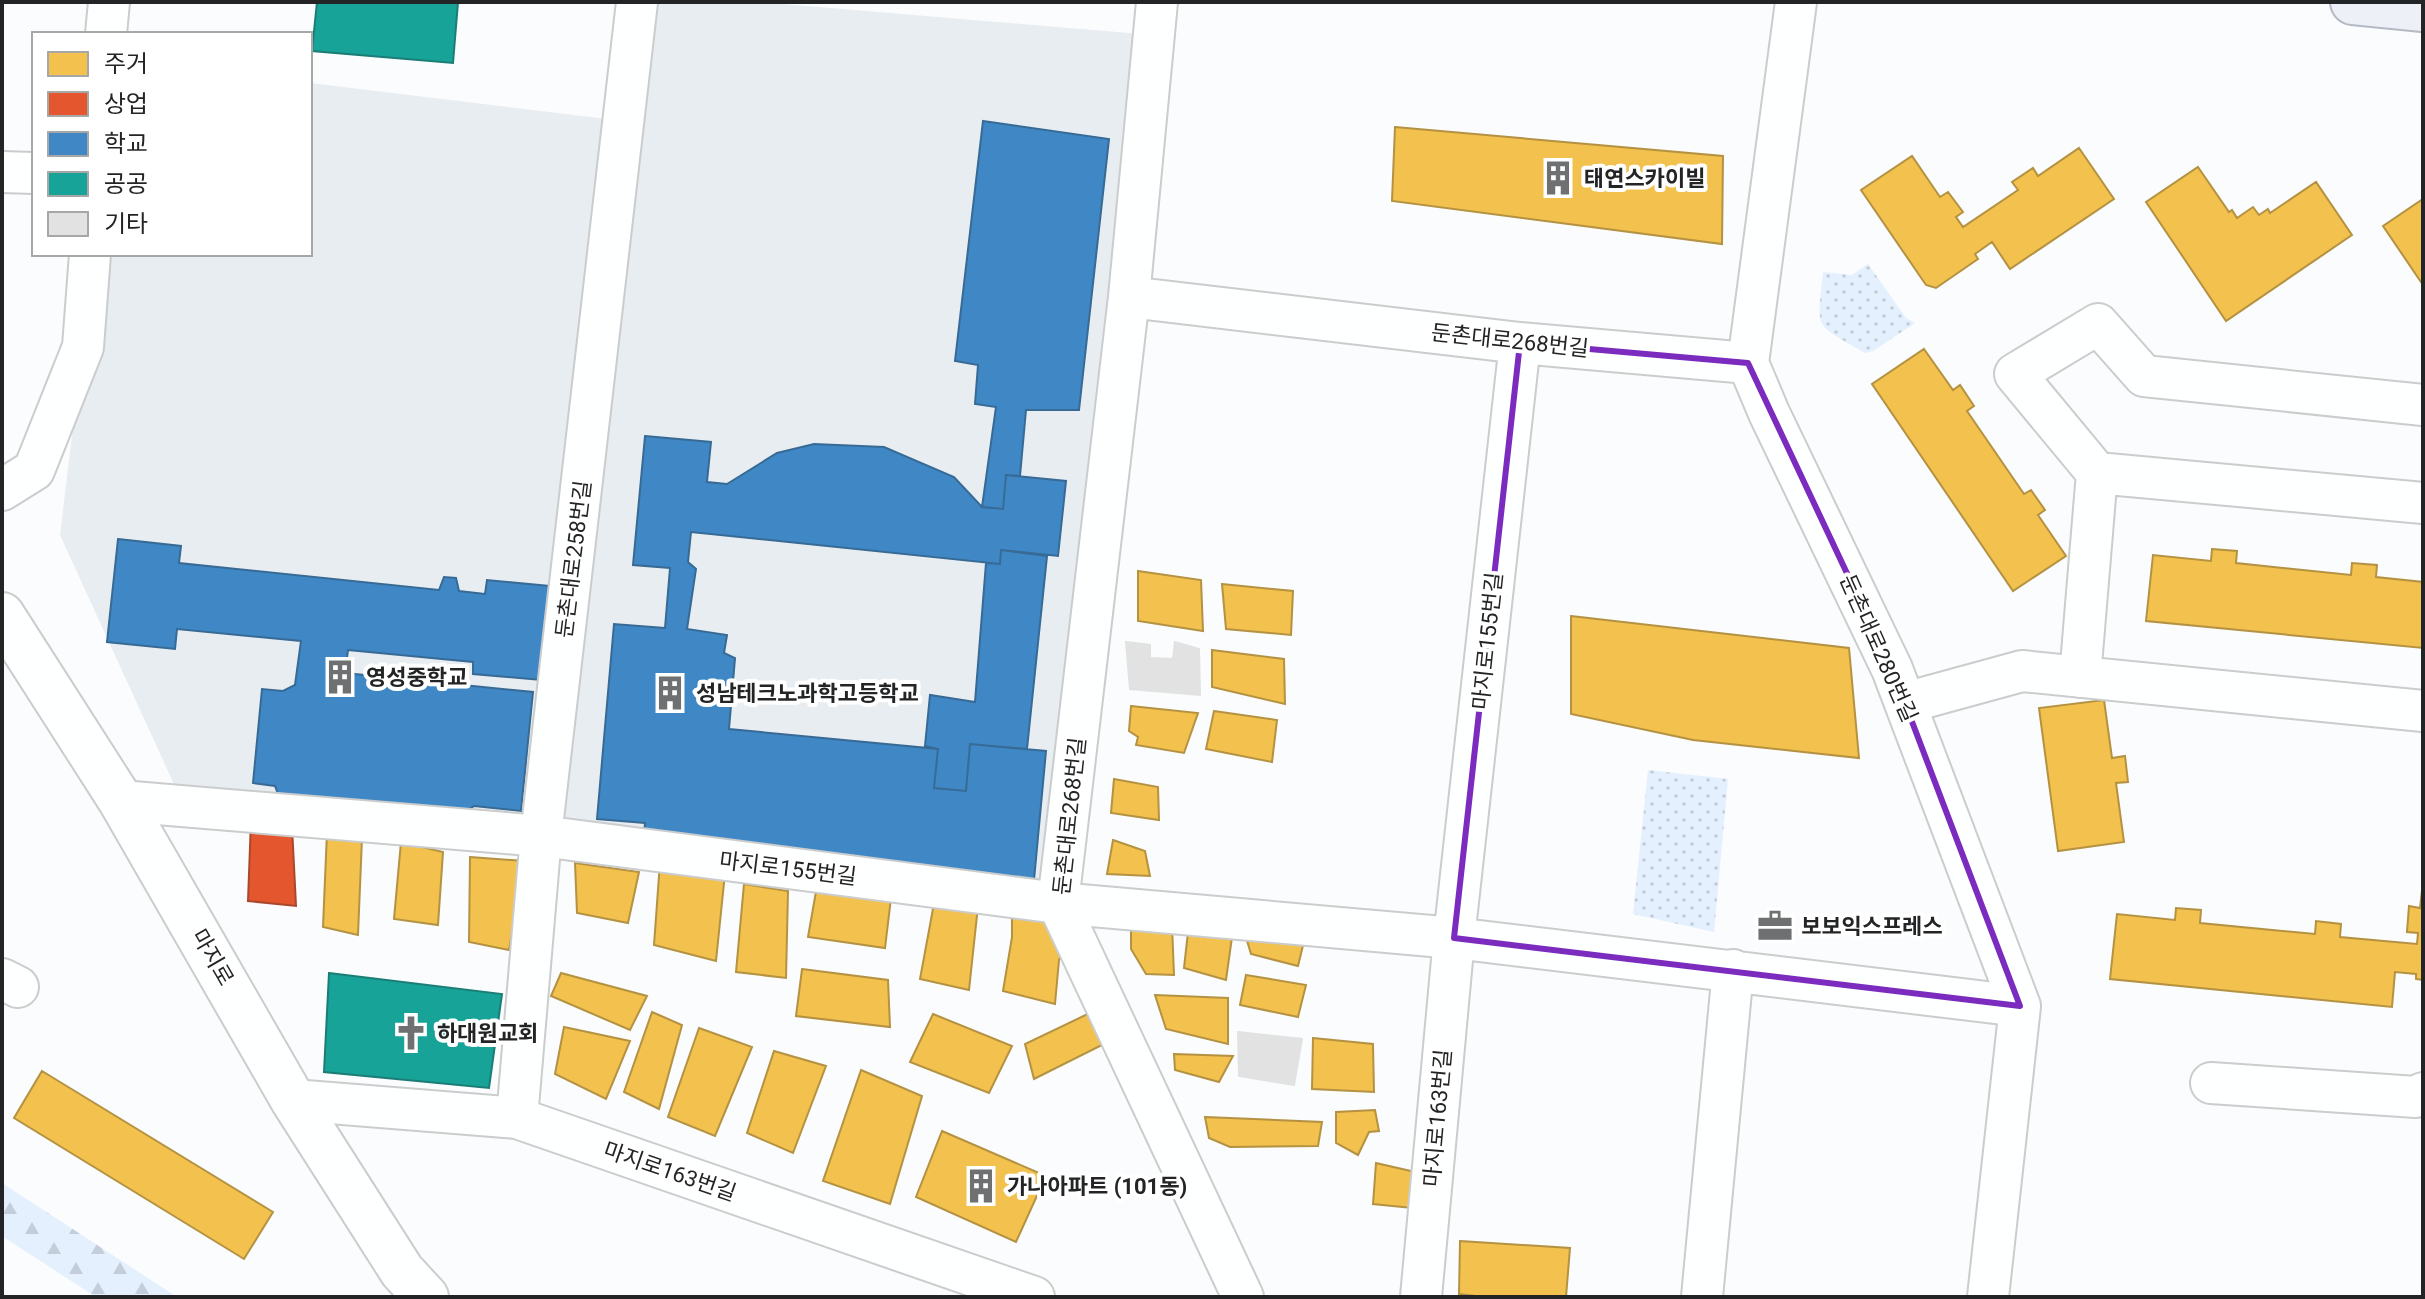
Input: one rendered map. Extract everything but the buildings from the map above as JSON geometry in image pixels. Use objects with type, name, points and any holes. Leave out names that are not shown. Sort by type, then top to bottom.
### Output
[{"type":"main road","points":[[2353,2],[2423,9]]},
{"type":"main road","name":"마지로","points":[[2,615],[121,801],[293,1100],[402,1271],[426,1297]]},
{"type":"street","points":[[106,32],[109,2]]},
{"type":"street","name":"둔촌대로258번길","points":[[517,1118],[541,836],[637,2]]},
{"type":"street","name":"둔촌대로268번길","points":[[1157,2],[1129,297],[1058,903],[1243,1297]]},
{"type":"street","points":[[1748,363],[1796,2]]},
{"type":"street","points":[[2,172],[32,173]]},
{"type":"street","points":[[2,490],[34,470],[83,347],[90,256]]},
{"type":"street","name":"둔촌대로268번길","points":[[1129,297],[1520,343],[1748,363]]},
{"type":"street","points":[[2080,677],[2097,473],[2015,374],[2098,324],[2144,376],[2423,405]]},
{"type":"street","name":"마지로155번길","points":[[1454,938],[1520,343]]},
{"type":"street","name":"둔촌대로280번길","points":[[1748,363],[1892,669],[2020,1006],[1988,1297]]},
{"type":"street","points":[[2097,473],[2423,503]]},
{"type":"street","points":[[1905,703],[2022,671],[2423,711]]},
{"type":"street","name":"마지로155번길","points":[[121,801],[541,836],[1058,903],[1454,938],[2020,1006]]},
{"type":"street","name":"마지로163번길","points":[[1421,1297],[1454,938]]},
{"type":"street","points":[[1702,1297],[1733,970]]},
{"type":"street","points":[[2211,1083],[2416,1097],[2423,1093]]},
{"type":"street","name":"마지로163번길","points":[[293,1100],[517,1118],[1034,1297]]},
{"type":"highlighted area","points":[[1520,343],[1748,363],[1892,669],[2020,1006],[1454,938]]},
{"type":"shaded area","points":[[637,2],[758,2],[1153,35],[1058,903],[184,806],[60,535],[94,256],[312,256],[312,83],[623,121]]},
{"type":"green space","points":[[1868,264],[1906,318],[1915,323],[1873,351],[1865,353],[1827,330],[1822,324],[1820,306],[1823,272],[1852,275]]},
{"type":"green space","points":[[1648,770],[1728,779],[1714,932],[1633,914]]},
{"type":"green space","points":[[2,1183],[177,1297],[96,1297],[2,1236]]},
{"type":"place","name":"태연스카이빌","points":[[1558,178]]},
{"type":"place","name":"영성중학교","points":[[340,677]]},
{"type":"place","name":"성남테크노과학고등학교","points":[[670,693]]},
{"type":"place","name":"보보익스프레스","points":[[1775,926]]},
{"type":"place","name":"하대원교회","points":[[411,1033]]},
{"type":"place","name":"가나아파트 (101동)","points":[[981,1186]]}]
